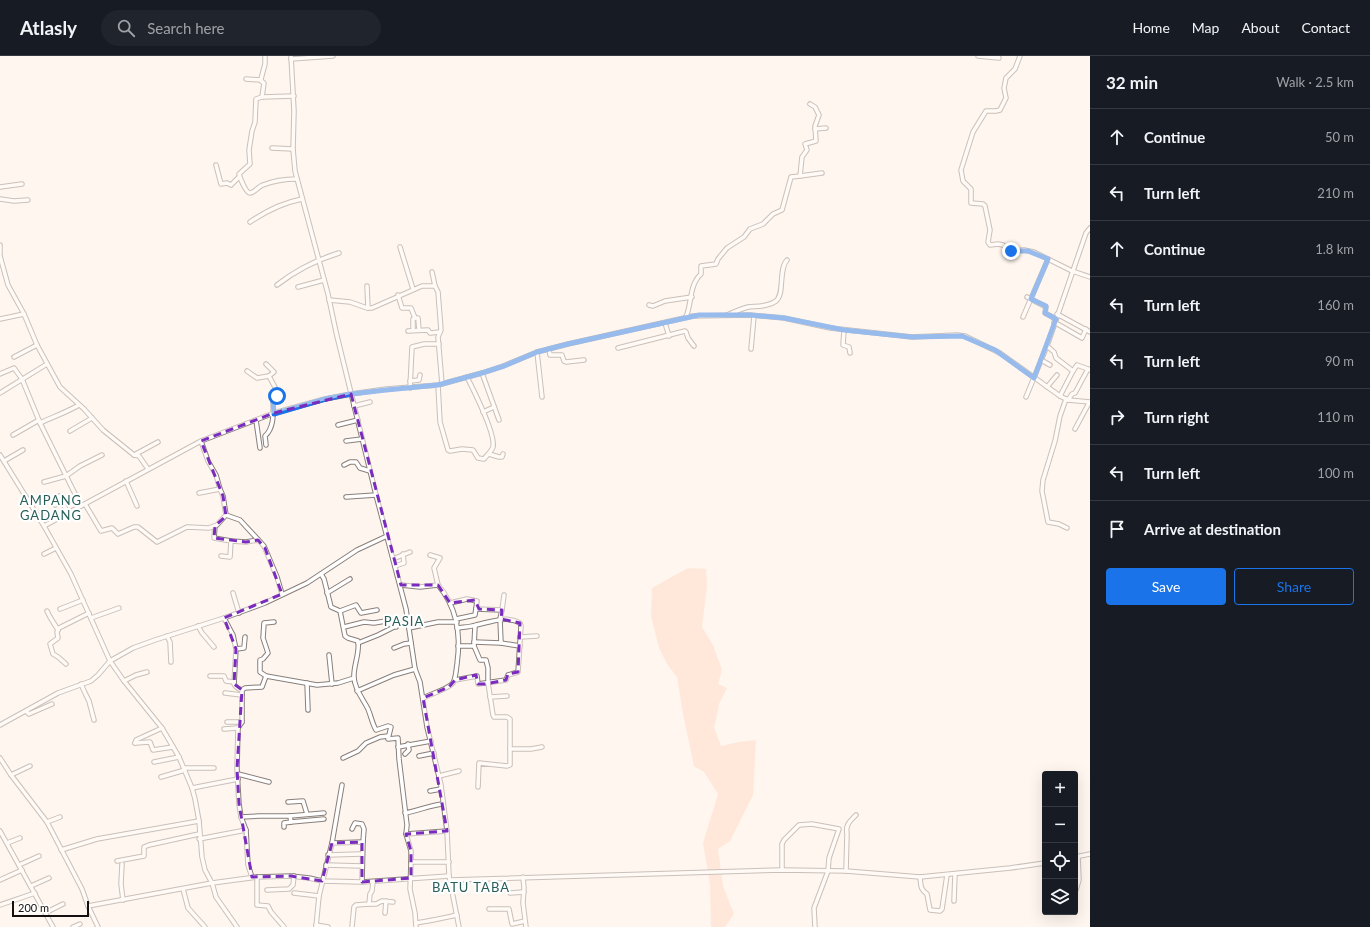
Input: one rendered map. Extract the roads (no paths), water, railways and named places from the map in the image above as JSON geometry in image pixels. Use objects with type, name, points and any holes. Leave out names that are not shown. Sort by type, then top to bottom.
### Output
[{"type":"street","points":[[262,97],[264,83],[261,80],[265,64],[265,56]]},
{"type":"street","points":[[333,56],[291,58],[294,96],[293,149],[297,179],[324,280],[376,495],[401,585],[415,669],[420,682],[439,776],[447,831],[450,878],[459,927]]},
{"type":"street","points":[[978,56],[999,58],[998,56]]},
{"type":"street","points":[[1020,56],[1015,69],[1006,78],[1004,88],[1006,98],[1000,110],[986,111],[973,132],[961,172],[963,181],[971,189],[971,203],[983,204],[985,206],[990,230],[988,240],[990,245],[1003,245],[1008,251],[1028,251],[1072,271],[1090,277]]},
{"type":"street","points":[[246,79],[261,80]]},
{"type":"street","points":[[216,165],[221,184],[227,183],[231,185],[239,177],[240,172],[250,164],[249,150],[255,122],[256,101],[258,98],[294,96]]},
{"type":"street","points":[[800,176],[802,157],[807,150],[805,144],[816,141],[819,117],[815,107],[810,104]]},
{"type":"street","points":[[817,129],[826,128]]},
{"type":"street","points":[[272,148],[293,149]]},
{"type":"street","points":[[686,317],[690,308],[693,284],[701,274],[701,266],[716,264],[718,258],[727,248],[746,236],[750,229],[763,224],[773,214],[782,210],[791,177],[822,173]]},
{"type":"street","points":[[239,177],[249,193],[262,185],[285,179],[297,179]]},
{"type":"street","points":[[0,187],[22,184]]},
{"type":"street","points":[[0,199],[14,201],[28,200]]},
{"type":"street","points":[[250,222],[262,214],[285,203],[302,199]]},
{"type":"street","points":[[1026,398],[1086,233],[1090,228]]},
{"type":"street","points":[[0,245],[0,255],[8,285],[24,314],[37,345],[63,391],[103,430],[134,455],[139,456],[148,469]]},
{"type":"street","points":[[400,247],[413,289]]},
{"type":"street","points":[[277,286],[294,273],[318,260],[340,253]]},
{"type":"street","points":[[1023,317],[1029,298],[1048,259]]},
{"type":"street","points":[[726,315],[744,308],[765,305],[776,301],[779,298],[780,293],[782,270],[787,260]]},
{"type":"street","points":[[432,272],[438,292],[440,332],[438,336],[440,422],[448,450],[473,450],[478,458],[483,459],[489,454],[493,441],[483,412],[467,377]]},
{"type":"street","points":[[298,286],[324,280]]},
{"type":"street","points":[[367,286],[368,308]]},
{"type":"street","points":[[329,300],[350,302],[368,308],[374,307],[422,286],[435,286]]},
{"type":"street","points":[[398,296],[402,308],[409,307],[412,309],[415,318],[418,318],[419,330]]},
{"type":"street","points":[[649,304],[654,306],[665,301],[692,297]]},
{"type":"street","points":[[1029,298],[1046,306],[1045,313],[1090,332]]},
{"type":"street","points":[[0,319],[24,314]]},
{"type":"street","points":[[44,526],[201,442],[274,414],[325,399],[351,394],[440,384],[504,366],[537,352],[699,315],[754,316],[788,319],[844,330],[912,337],[965,336],[995,350],[1060,396],[1067,399],[1090,402],[1075,429]]},
{"type":"street","points":[[751,349],[754,316]]},
{"type":"street","points":[[413,330],[413,319],[415,318]]},
{"type":"street","points":[[1055,318],[1081,338],[1086,330]]},
{"type":"street","points":[[665,323],[669,336]]},
{"type":"street","points":[[408,331],[428,330],[430,333],[440,332]]},
{"type":"street","points":[[844,330],[843,345],[849,347],[850,353]]},
{"type":"street","points":[[618,348],[686,331],[688,338],[694,346]]},
{"type":"street","points":[[410,388],[412,347],[439,344]]},
{"type":"street","points":[[14,357],[37,345]]},
{"type":"street","points":[[1046,346],[1054,352],[1056,358],[1072,371]]},
{"type":"street","points":[[549,349],[550,355],[562,355],[564,362],[584,360]]},
{"type":"street","points":[[537,352],[542,397]]},
{"type":"street","points":[[1041,360],[1050,365]]},
{"type":"street","points":[[0,393],[47,364]]},
{"type":"street","points":[[247,371],[258,378],[269,376],[274,372],[266,364]]},
{"type":"street","points":[[1060,396],[1076,365],[1089,370],[1075,393],[1067,399],[1060,416],[1055,441],[1043,480],[1042,491],[1048,522],[1059,524],[1067,528]]},
{"type":"street","points":[[0,374],[14,368],[22,379],[40,422],[66,476],[83,505],[101,531],[112,528],[118,534],[134,527],[138,527],[156,542],[187,527],[209,528],[219,524],[226,515],[224,499],[216,475],[208,461],[201,442]]},
{"type":"street","points":[[482,373],[498,420]]},
{"type":"street","points":[[410,380],[419,380],[420,375]]},
{"type":"street","points":[[1047,387],[1057,375]]},
{"type":"street","points":[[266,444],[265,436],[270,432],[274,414],[273,400],[278,393],[269,376]]},
{"type":"street","points":[[354,406],[370,402]]},
{"type":"street","points":[[13,435],[64,411],[71,410],[79,405]]},
{"type":"street","points":[[483,412],[494,407]]},
{"type":"street","points":[[70,431],[92,418]]},
{"type":"street","points":[[256,420],[260,448]]},
{"type":"street","points":[[338,424],[358,420]]},
{"type":"street","points":[[346,441],[362,439]]},
{"type":"street","points":[[134,455],[158,442]]},
{"type":"street","points":[[4,461],[23,450]]},
{"type":"street","points":[[489,454],[499,457],[502,457],[503,454]]},
{"type":"street","points":[[0,455],[56,548],[83,600],[110,661],[124,681],[162,728],[174,747],[192,788],[199,821],[199,839],[205,870],[212,883],[216,897],[237,927]]},
{"type":"street","points":[[44,482],[66,476],[79,467],[102,455]]},
{"type":"street","points":[[344,465],[349,462],[355,462],[360,468],[370,470]]},
{"type":"street","points":[[126,481],[137,506]]},
{"type":"street","points":[[199,493],[220,489]]},
{"type":"street","points":[[346,497],[376,495]]},
{"type":"street","points":[[59,496],[68,513]]},
{"type":"street","points":[[55,505],[62,501]]},
{"type":"street","points":[[226,515],[240,520],[265,548],[277,577],[282,594]]},
{"type":"street","points":[[214,526],[214,538],[246,542],[258,540]]},
{"type":"street","points":[[0,725],[58,693],[94,678],[110,661],[144,644],[239,613],[282,594],[306,583],[347,556],[387,536]]},
{"type":"street","points":[[221,556],[230,557],[231,541]]},
{"type":"street","points":[[44,554],[56,548]]},
{"type":"street","points":[[393,558],[410,552]]},
{"type":"street","points":[[395,566],[404,562],[403,554]]},
{"type":"street","points":[[423,698],[449,687],[455,680],[458,646],[457,620],[450,602],[438,585],[434,568],[440,558],[430,555]]},
{"type":"street","points":[[321,574],[331,607],[340,611],[356,605],[361,613],[377,610]]},
{"type":"street","points":[[327,593],[350,579]]},
{"type":"street","points":[[401,585],[420,587],[438,585]]},
{"type":"street","points":[[233,593],[239,613]]},
{"type":"street","points":[[501,643],[500,619],[504,604],[504,594]]},
{"type":"street","points":[[409,628],[457,620],[464,616],[473,616],[477,602],[475,600],[467,599],[450,602]]},
{"type":"street","points":[[60,609],[83,600]]},
{"type":"street","points":[[91,618],[119,608]]},
{"type":"street","points":[[476,609],[502,610]]},
{"type":"street","points":[[47,611],[58,630],[58,638],[50,644],[53,654],[66,664]]},
{"type":"street","points":[[340,611],[346,638],[356,640],[358,643]]},
{"type":"street","points":[[58,630],[89,613]]},
{"type":"street","points":[[224,618],[233,635],[236,649],[235,687],[242,690],[245,688],[263,686],[266,676]]},
{"type":"street","points":[[455,680],[477,676],[478,684],[506,680],[508,674],[518,672],[521,626],[519,622],[500,619],[475,626],[457,628]]},
{"type":"street","points":[[344,628],[364,622],[392,620],[394,621],[396,627]]},
{"type":"street","points":[[358,643],[378,636],[408,620]]},
{"type":"street","points":[[274,622],[264,623],[263,638],[268,653],[263,659],[260,660],[260,672],[266,676],[317,685],[332,684],[354,678]]},
{"type":"street","points":[[198,626],[214,647]]},
{"type":"street","points":[[475,626],[474,644],[480,660],[486,660],[494,717],[507,717],[510,719],[510,763],[509,765],[479,763],[478,787]]},
{"type":"street","points":[[167,636],[170,642],[170,662]]},
{"type":"street","points":[[520,637],[537,636]]},
{"type":"street","points":[[236,649],[244,648],[245,637]]},
{"type":"street","points":[[358,643],[354,678],[358,691],[369,711],[372,723],[376,730],[391,726],[388,736]]},
{"type":"street","points":[[394,648],[411,643]]},
{"type":"street","points":[[458,646],[501,643],[520,646]]},
{"type":"street","points":[[329,655],[332,684]]},
{"type":"street","points":[[358,691],[394,675],[415,669]]},
{"type":"street","points":[[124,681],[136,675],[147,672]]},
{"type":"street","points":[[210,676],[224,676],[226,681],[234,682]]},
{"type":"street","points":[[81,684],[89,701],[94,720]]},
{"type":"street","points":[[308,684],[308,710]]},
{"type":"street","points":[[242,690],[242,722],[238,728],[238,776],[241,817],[246,830],[247,859],[254,877],[257,905],[268,906],[271,912],[284,927]]},
{"type":"street","points":[[225,693],[242,695]]},
{"type":"street","points":[[490,697],[507,696]]},
{"type":"street","points":[[26,711],[29,714],[52,704]]},
{"type":"street","points":[[227,722],[242,722]]},
{"type":"street","points":[[162,728],[136,740],[135,743],[150,742],[153,750],[174,747]]},
{"type":"street","points":[[224,728],[238,728]]},
{"type":"street","points":[[388,736],[389,739],[398,738],[407,825],[406,834],[411,852],[410,889],[416,925],[438,918],[457,915]]},
{"type":"street","points":[[343,758],[358,751],[366,743],[388,736]]},
{"type":"street","points":[[398,747],[431,740]]},
{"type":"street","points":[[405,754],[409,750],[408,744]]},
{"type":"street","points":[[510,749],[531,749],[542,747]]},
{"type":"street","points":[[419,756],[434,753]]},
{"type":"street","points":[[0,758],[47,822],[82,889],[98,927]]},
{"type":"street","points":[[154,762],[179,758]]},
{"type":"street","points":[[11,775],[30,766]]},
{"type":"street","points":[[161,777],[184,769],[214,768]]},
{"type":"street","points":[[439,776],[459,772]]},
{"type":"street","points":[[192,788],[238,776],[269,782]]},
{"type":"street","points":[[328,927],[316,926],[319,896],[332,843],[342,785]]},
{"type":"street","points":[[430,791],[441,789]]},
{"type":"street","points":[[288,802],[303,801],[307,814]]},
{"type":"street","points":[[405,813],[430,805],[443,804]]},
{"type":"street","points":[[241,817],[290,816],[324,813]]},
{"type":"street","points":[[782,870],[782,844],[798,826],[810,823],[838,829],[847,825],[856,815]]},
{"type":"street","points":[[290,816],[291,822]]},
{"type":"street","points":[[47,822],[60,817]]},
{"type":"street","points":[[284,827],[284,823],[324,819]]},
{"type":"street","points":[[61,850],[97,839],[199,821]]},
{"type":"street","points":[[352,829],[355,822],[362,824],[364,830],[362,842],[362,882]]},
{"type":"street","points":[[846,872],[847,825]]},
{"type":"street","points":[[815,927],[814,908],[828,871],[829,858],[838,829]]},
{"type":"street","points":[[199,839],[246,830]]},
{"type":"street","points":[[0,831],[53,927]]},
{"type":"street","points":[[406,834],[447,831]]},
{"type":"street","points":[[117,861],[144,856],[144,847],[149,845],[199,834]]},
{"type":"street","points":[[6,843],[20,838]]},
{"type":"street","points":[[332,843],[362,842]]},
{"type":"street","points":[[328,855],[362,854]]},
{"type":"street","points":[[1078,857],[1090,854]]},
{"type":"street","points":[[19,865],[39,856]]},
{"type":"street","points":[[411,862],[449,862]]},
{"type":"street","points":[[88,906],[212,883],[273,876],[294,876],[322,881],[373,882],[411,878],[523,877],[782,870],[828,871],[920,877],[947,875],[1042,862]]},
{"type":"street","points":[[122,864],[121,884],[123,900]]},
{"type":"street","points":[[326,865],[362,866]]},
{"type":"street","points":[[0,880],[22,870]]},
{"type":"street","points":[[1078,870],[1078,881]]},
{"type":"street","points":[[954,901],[955,874]]},
{"type":"street","points":[[920,877],[921,889],[927,894],[930,910],[940,911],[942,909],[947,875]]},
{"type":"street","points":[[267,890],[289,889],[293,885],[294,876]]},
{"type":"street","points":[[523,877],[523,903],[526,927]]},
{"type":"street","points":[[31,886],[49,878]]},
{"type":"street","points":[[369,904],[373,882]]},
{"type":"street","points":[[183,889],[188,908],[205,927]]},
{"type":"street","points":[[510,894],[524,892]]},
{"type":"street","points":[[0,905],[35,893]]},
{"type":"street","points":[[294,893],[319,896]]},
{"type":"street","points":[[352,927],[354,907],[356,905],[376,904],[382,901],[393,902]]},
{"type":"street","points":[[385,913],[386,901]]},
{"type":"street","points":[[45,912],[63,904]]},
{"type":"street","points":[[489,909],[509,909],[512,924],[525,921]]},
{"type":"street","points":[[73,927],[80,924]]},
{"type":"district","name":"AMPANG GADANG","points":[[51,508]]},
{"type":"district","name":"PASIA","points":[[404,621]]},
{"type":"district","name":"BATU TABA","points":[[471,887]]}]
